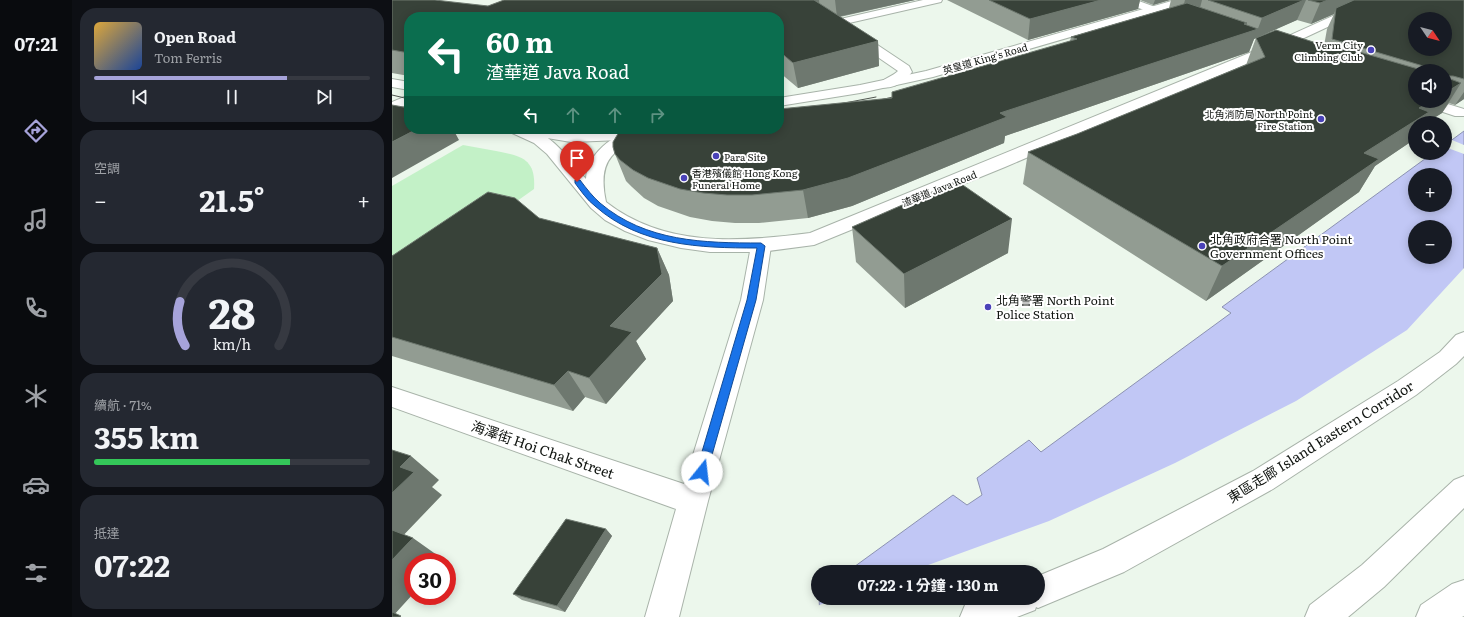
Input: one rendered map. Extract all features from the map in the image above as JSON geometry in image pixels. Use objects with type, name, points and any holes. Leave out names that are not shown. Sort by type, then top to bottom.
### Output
[{"type":"main road","points":[[886,84],[902,76],[905,72],[904,69],[832,21],[937,0]]},
{"type":"main road","points":[[1126,0],[1185,20],[1159,27]]},
{"type":"main road","name":"英皇道 King's Road","points":[[784,101],[836,94],[938,72],[1187,0]]},
{"type":"main road","name":"渣華道 Java Road","points":[[526,134],[540,140],[553,151],[597,204],[612,216],[632,227],[655,236],[681,242],[710,246],[761,246],[816,238],[1260,47],[1376,0]]},
{"type":"main road","points":[[1260,47],[1289,57]]},
{"type":"main road","points":[[392,83],[404,85]]},
{"type":"main road","points":[[392,108],[404,102]]},
{"type":"main road","points":[[392,108],[404,111]]},
{"type":"main road","points":[[1445,108],[1460,113]]},
{"type":"main road","points":[[553,134],[571,137],[619,134]]},
{"type":"main road","points":[[597,204],[593,189],[593,176],[597,164],[612,146],[645,134]]},
{"type":"main road","points":[[662,617],[693,501],[753,296],[761,246]]},
{"type":"main road","name":"東區走廊 Island Eastern Corridor","points":[[1045,589],[1113,561],[1263,480],[1407,388],[1448,358],[1464,341]]},
{"type":"main road","name":"海澤街 Hoi Chak Street","points":[[392,397],[693,501]]},
{"type":"main road","points":[[1322,617],[1374,576],[1464,489]]},
{"type":"main road","points":[[1433,617],[1464,596]]},
{"type":"main road","points":[[978,617],[1006,605]]},
{"type":"green space","points":[[463,145],[520,157],[530,165],[533,171],[534,189],[392,290],[392,186]]},
{"type":"water","points":[[1464,131],[1464,617],[820,617],[819,605],[1045,605],[1045,565],[857,565],[953,495],[967,505],[982,495],[977,478],[1029,440],[1041,452],[1231,313],[1222,307],[1408,171],[1408,212],[1452,212],[1452,168],[1412,168],[1423,160],[1452,160],[1452,140]]},
{"type":"pier","points":[[1452,140],[1464,145],[1464,154],[1452,150]]},
{"type":"pier","points":[[1464,268],[1464,617],[818,617],[817,606],[820,605],[1045,605],[1045,565],[928,565],[1049,521],[1175,463],[1296,401],[1407,330]]},
{"type":"building","points":[[392,0],[435,0],[488,6],[504,0],[814,0],[878,41],[793,63],[784,55],[784,12],[404,12],[404,52],[392,50]]},
{"type":"building","points":[[989,0],[1101,0],[1030,19]]},
{"type":"building","points":[[1208,0],[1304,0],[1262,18]]},
{"type":"building","points":[[1308,0],[1328,0],[1320,3]]},
{"type":"building","points":[[1354,0],[1464,0],[1464,79],[1452,76],[1452,64],[1416,64],[1332,39],[1336,8]]},
{"type":"building","points":[[1187,3],[1247,23],[1244,24],[1258,29],[1000,113],[1007,117],[848,178],[803,190],[752,195],[727,195],[680,189],[648,178],[633,170],[620,160],[615,154],[613,147],[613,142],[618,134],[784,134],[784,109],[892,98],[892,92],[1077,39],[1071,37]]},
{"type":"building","points":[[1276,30],[1332,48],[1332,44],[1408,66],[1408,108],[1419,108],[1429,112],[1423,116],[1408,116],[1408,125],[1364,153],[1379,159],[1222,266],[1028,152],[1077,134],[1265,57],[1256,38]]},
{"type":"building","points":[[1452,80],[1461,83],[1452,89]]},
{"type":"building","points":[[392,105],[404,107],[404,134],[407,134],[392,142]]},
{"type":"building","points":[[957,181],[1012,219],[904,274],[852,227]]},
{"type":"building","points":[[488,192],[515,198],[539,218],[657,248],[662,274],[610,326],[632,332],[589,378],[568,371],[554,385],[392,337],[392,256]]},
{"type":"building","points":[[392,450],[411,456],[400,467],[414,472],[392,493]]},
{"type":"building","points":[[566,519],[606,529],[557,606],[513,594]]},
{"type":"building","points":[[392,530],[413,538],[392,560]]},
{"type":"building","points":[[392,612],[401,616],[392,617]]},
{"type":"tram line","points":[[392,95],[404,98]]},
{"type":"tram line","points":[[871,102],[902,95]]},
{"type":"tram line","points":[[834,105],[876,97]]},
{"type":"place","name":"Verm City Climbing Club","points":[[1371,50]]},
{"type":"place","name":"北角消防局 North Point Fire Station","points":[[1321,119]]},
{"type":"place","name":"Para Site","points":[[716,156]]},
{"type":"place","name":"香港殯儀館 Hong Kong Funeral Home","points":[[684,178]]},
{"type":"place","name":"北角政府合署 North Point Government Offices","points":[[1202,246]]},
{"type":"place","name":"北角警署 North Point Police Station","points":[[988,307]]},
{"type":"route","points":[[577,182],[597,204],[612,216],[632,227],[655,236],[681,242],[710,246],[761,246],[752,300],[702,472]]}]
